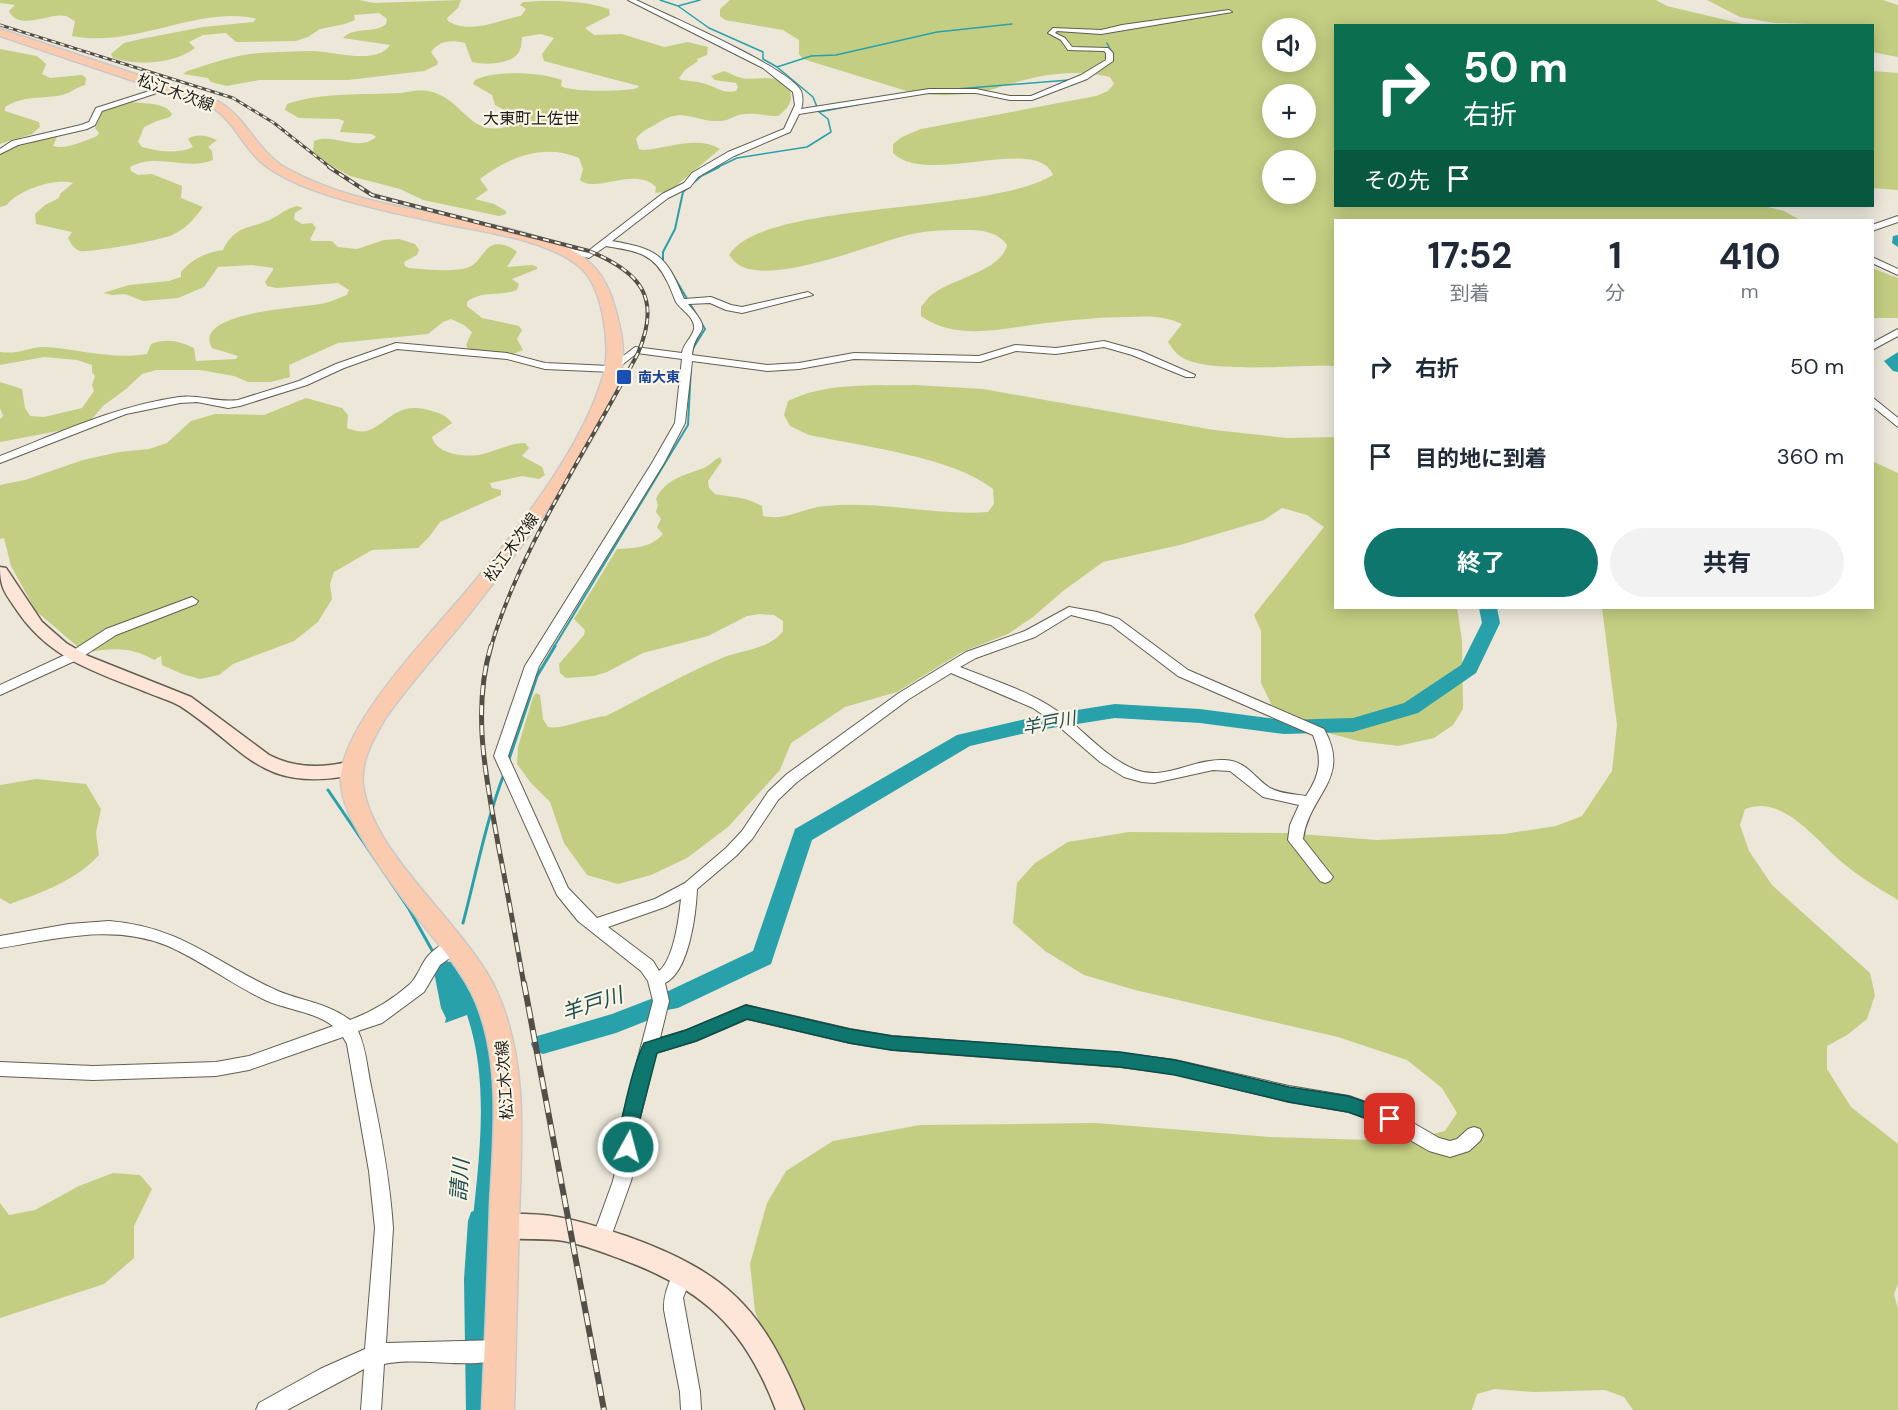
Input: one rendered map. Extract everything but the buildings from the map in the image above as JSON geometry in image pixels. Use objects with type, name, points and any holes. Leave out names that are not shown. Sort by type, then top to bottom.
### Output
[{"type":"main road","name":"松江木次線","points":[[1,33],[168,88],[223,109],[236,122],[264,159],[293,176],[325,188],[417,214],[566,251],[588,260],[599,281],[613,331],[613,367],[596,418],[551,492],[498,566],[406,677],[376,718],[361,742],[353,768],[352,784],[357,810],[371,836],[455,945],[484,990],[502,1041],[507,1101],[505,1227],[493,1350],[498,1410]]},
{"type":"street","points":[[588,260],[665,196],[687,185],[695,175],[731,154],[787,130],[796,112],[799,98],[797,91],[766,66],[631,0]]},
{"type":"street","points":[[796,112],[929,91],[976,92],[1010,98],[1032,98],[1084,77],[1104,65],[1110,58],[1110,53],[1106,49],[1070,49],[1063,39],[1051,33],[1055,29],[1101,32],[1229,12]]},
{"type":"street","points":[[0,152],[15,142],[84,127],[92,123],[99,110],[168,88]]},
{"type":"street","points":[[1874,227],[1898,219]]},
{"type":"street","points":[[601,1239],[622,1181],[626,1164],[628,1130],[661,1001],[656,980],[637,957],[596,926],[573,905],[562,891],[501,756],[532,666],[680,423],[690,357],[688,347],[699,329],[698,321],[671,278],[651,253],[606,243]]},
{"type":"street","points":[[1874,261],[1898,272]]},
{"type":"street","points":[[685,301],[711,300],[729,308],[742,310],[808,295]]},
{"type":"street","points":[[1874,346],[1898,332]]},
{"type":"street","points":[[0,460],[123,411],[180,400],[211,400],[228,405],[240,403],[303,383],[340,366],[396,346],[507,356],[545,366],[613,367],[621,363],[633,350],[775,368],[854,356],[980,359],[1015,348],[1056,351],[1104,344],[1136,353],[1190,375]]},
{"type":"street","points":[[1874,402],[1898,424]]},
{"type":"street","points":[[1,575],[36,626],[47,638],[74,656],[185,701],[250,754],[274,767],[313,774],[353,768]]},
{"type":"street","points":[[0,690],[74,656],[111,632],[192,601]]},
{"type":"street","points":[[596,926],[660,903],[690,886],[742,841],[773,796],[792,778],[904,696],[971,655],[1030,634],[1063,613],[1074,610],[1097,616],[1127,629],[1183,673],[1319,732],[1326,746],[1328,758],[1326,774],[1300,820],[1295,840],[1325,878]]},
{"type":"street","points":[[950,669],[1039,705],[1127,772],[1155,779],[1211,765],[1227,765],[1239,768],[1264,791],[1284,798],[1311,802]]},
{"type":"street","points":[[656,980],[665,975],[672,966],[687,913],[690,886]]},
{"type":"street","points":[[0,942],[107,927],[130,929],[172,941],[217,963],[271,995],[335,1018],[353,1036],[376,1152],[383,1201],[384,1228],[371,1410]]},
{"type":"street","points":[[0,1070],[93,1073],[216,1069],[249,1063],[376,1018],[418,987],[434,960],[455,945]]},
{"type":"street","points":[[650,1048],[690,1036],[746,1012],[849,1036],[892,1043],[1120,1060],[1175,1067],[1289,1094],[1348,1104],[1390,1119],[1435,1145],[1450,1149],[1463,1145],[1474,1135]]},
{"type":"street","points":[[505,1227],[525,1224],[545,1225],[601,1239],[683,1273],[719,1297],[742,1321],[771,1367],[790,1410]]},
{"type":"street","points":[[683,1273],[673,1298],[690,1392],[691,1410]]},
{"type":"street","points":[[266,1410],[374,1356],[392,1352],[493,1350]]},
{"type":"green space","points":[[0,0],[359,0],[374,3],[461,0],[458,8],[447,18],[448,21],[465,27],[475,27],[521,16],[526,9],[520,5],[523,2],[578,2],[609,9],[610,15],[585,28],[594,35],[622,34],[664,47],[688,42],[708,47],[707,55],[697,59],[698,61],[685,70],[679,78],[681,80],[699,82],[731,92],[736,91],[738,87],[736,83],[715,80],[711,76],[724,71],[748,79],[779,79],[789,88],[791,99],[787,108],[778,116],[742,114],[727,120],[711,121],[682,115],[667,118],[643,131],[636,139],[639,149],[643,150],[692,143],[711,145],[720,149],[670,191],[655,193],[656,187],[647,181],[638,179],[587,183],[580,180],[583,169],[579,158],[566,154],[540,152],[515,159],[480,179],[488,190],[475,199],[494,204],[506,211],[506,214],[499,216],[423,200],[400,189],[350,176],[313,152],[314,141],[329,139],[361,143],[376,137],[372,134],[340,132],[344,121],[339,119],[299,118],[285,110],[287,104],[328,96],[425,90],[441,95],[479,125],[490,128],[503,127],[520,121],[519,118],[495,105],[492,95],[473,84],[475,80],[484,77],[506,73],[542,75],[562,80],[561,86],[566,88],[598,91],[639,86],[544,61],[542,54],[554,38],[541,34],[522,37],[520,50],[515,56],[498,63],[472,62],[465,43],[451,41],[442,43],[431,52],[438,62],[437,65],[424,71],[348,80],[259,80],[227,86],[211,82],[208,78],[183,74],[222,60],[259,53],[315,51],[355,56],[376,55],[390,45],[343,38],[353,32],[381,27],[386,24],[387,19],[379,13],[354,15],[355,20],[320,29],[296,41],[236,42],[226,33],[203,35],[189,42],[195,48],[186,53],[166,60],[144,63],[123,61],[113,58],[111,54],[124,43],[203,27],[253,22],[256,19],[233,16],[213,17],[133,35],[92,38],[72,36],[75,21],[66,16],[20,20],[9,11],[15,5],[0,3]]},
{"type":"green space","points":[[730,0],[1656,0],[1667,6],[1743,24],[1334,24],[1334,207],[1768,207],[1784,211],[1798,219],[1334,219],[1334,366],[1231,367],[1193,362],[1178,355],[1168,342],[1182,324],[1156,317],[1087,319],[982,331],[950,329],[921,316],[921,307],[929,297],[942,288],[996,261],[1003,254],[1007,245],[999,237],[984,231],[972,230],[919,233],[824,261],[776,270],[755,270],[739,265],[729,255],[750,237],[784,225],[829,216],[980,197],[1022,188],[1053,175],[1043,164],[1026,159],[930,165],[909,162],[893,153],[893,144],[902,137],[921,129],[1096,96],[1108,91],[1114,84],[1110,77],[1072,73],[1022,80],[988,91],[959,95],[910,92],[803,59],[799,54],[799,40],[783,30],[725,20],[720,16],[720,9]]},
{"type":"green space","points":[[1707,0],[1883,0],[1898,5],[1898,57],[1874,52],[1874,24],[1774,23],[1740,17]]},
{"type":"green space","points":[[0,49],[37,56],[46,64],[42,74],[50,78],[82,75],[86,78],[85,85],[65,94],[26,99],[5,107],[5,111],[39,122],[40,127],[32,134],[0,144]]},
{"type":"green space","points":[[1874,71],[1898,73],[1898,190],[1874,188]]},
{"type":"green space","points":[[122,103],[160,105],[172,114],[170,117],[144,127],[138,142],[142,147],[174,152],[193,147],[188,139],[195,136],[206,136],[217,140],[208,147],[212,151],[213,160],[193,164],[150,161],[130,167],[131,171],[138,175],[152,174],[182,186],[181,198],[203,207],[186,227],[177,233],[155,240],[80,251],[68,238],[72,232],[36,224],[35,214],[45,205],[59,198],[60,194],[73,183],[57,182],[37,186],[0,207],[0,155],[13,145],[54,136],[57,137],[53,146],[58,147],[70,146],[97,136],[99,133],[95,128],[103,111]]},
{"type":"green space","points":[[297,206],[303,208],[295,213],[294,219],[302,224],[312,223],[316,228],[310,239],[312,241],[332,241],[338,247],[357,249],[384,240],[399,239],[415,244],[419,250],[417,255],[404,262],[409,268],[462,269],[474,264],[490,246],[502,244],[514,249],[517,252],[507,267],[532,265],[537,269],[512,279],[519,284],[517,290],[479,296],[467,302],[467,306],[482,318],[519,326],[522,330],[517,339],[523,350],[513,354],[468,349],[466,345],[472,332],[451,319],[443,322],[428,334],[338,343],[289,365],[290,377],[271,382],[248,382],[234,376],[200,370],[156,370],[142,374],[103,406],[91,420],[74,428],[0,442],[0,419],[3,416],[0,408],[0,382],[22,389],[25,408],[30,416],[44,417],[82,408],[94,391],[92,385],[95,376],[92,372],[92,365],[77,360],[44,357],[0,365],[0,352],[45,347],[134,356],[147,354],[151,344],[168,341],[194,348],[196,361],[236,359],[238,356],[212,348],[210,336],[217,326],[251,314],[323,303],[347,295],[349,290],[338,283],[277,288],[267,286],[265,282],[273,268],[252,265],[218,267],[204,287],[178,298],[143,301],[125,294],[103,293],[129,285],[169,281],[181,277],[181,272],[189,264],[199,257],[223,250],[233,235],[239,231],[267,221]]},
{"type":"green space","points":[[1874,269],[1898,278],[1898,318],[1874,318]]},
{"type":"green space","points":[[915,385],[983,389],[1214,430],[1287,438],[1334,437],[1334,609],[1457,609],[1462,640],[1463,709],[1453,725],[1434,738],[1398,746],[1358,741],[1310,728],[1274,710],[1261,683],[1261,631],[1254,615],[1324,527],[1307,515],[1282,508],[1264,520],[1180,545],[1103,562],[1008,634],[962,652],[897,692],[845,707],[791,743],[780,770],[728,827],[687,858],[651,875],[618,884],[587,875],[564,843],[550,802],[531,783],[517,764],[518,747],[536,693],[540,695],[543,719],[548,727],[561,727],[606,716],[707,665],[730,655],[763,646],[783,631],[783,621],[774,615],[747,616],[708,636],[643,653],[607,672],[594,676],[566,678],[560,673],[559,664],[584,635],[585,630],[574,619],[617,549],[642,546],[653,542],[663,534],[657,527],[661,519],[656,512],[658,505],[656,499],[670,482],[704,468],[720,457],[722,461],[708,481],[709,488],[715,494],[744,499],[762,506],[763,516],[788,516],[817,507],[846,505],[968,513],[988,512],[994,504],[993,489],[976,478],[955,469],[906,454],[809,435],[790,426],[784,415],[788,401],[818,391],[850,386]]},
{"type":"green space","points":[[306,398],[342,408],[348,415],[347,428],[359,431],[369,430],[403,410],[414,408],[435,412],[452,423],[432,437],[440,448],[453,454],[477,455],[525,443],[529,448],[522,456],[542,467],[545,475],[539,479],[522,476],[490,483],[492,488],[501,490],[501,495],[440,522],[418,548],[372,550],[334,572],[330,584],[332,599],[318,622],[294,641],[233,664],[219,675],[200,679],[162,665],[161,656],[154,660],[128,650],[111,649],[85,653],[36,611],[11,566],[4,538],[0,539],[0,485],[25,480],[83,460],[119,452],[149,449],[167,443],[191,421],[215,414],[264,415]]},
{"type":"green space","points":[[1874,462],[1898,473],[1898,900],[1850,869],[1811,833],[1786,814],[1773,808],[1759,806],[1745,809],[1740,825],[1749,851],[1772,885],[1870,973],[1875,995],[1867,1019],[1847,1035],[1827,1046],[1827,1069],[1851,1107],[1898,1144],[1898,1284],[1894,1294],[1898,1309],[1898,1410],[1633,1410],[1624,1397],[1605,1390],[1534,1392],[1495,1389],[1477,1394],[1472,1410],[805,1410],[775,1362],[755,1311],[750,1264],[767,1203],[786,1171],[833,1141],[920,1125],[1095,1123],[1270,1137],[1404,1141],[1445,1131],[1457,1113],[1442,1088],[1407,1060],[1338,1037],[1135,990],[1084,975],[1045,951],[1013,923],[1017,883],[1035,863],[1068,842],[1129,832],[1287,833],[1377,840],[1504,834],[1556,826],[1582,816],[1612,771],[1617,725],[1602,609],[1874,609]]},
{"type":"green space","points":[[36,779],[86,784],[101,809],[96,833],[99,855],[69,879],[10,904],[0,898],[0,785]]},
{"type":"green space","points":[[113,1173],[140,1175],[152,1189],[134,1226],[134,1258],[104,1284],[0,1318],[0,1203],[9,1215],[35,1210],[79,1186]]},
{"type":"water","points":[[440,962],[451,962],[478,1003],[493,1048],[495,1123],[488,1244],[470,1247],[479,1160],[481,1101],[479,1072],[475,1043],[467,1015],[445,1023],[446,1018],[441,1008],[434,972],[440,966]]},
{"type":"waterway","points":[[660,0],[678,6]]},
{"type":"waterway","points":[[678,6],[700,0]]},
{"type":"waterway","points":[[678,6],[709,28],[763,52],[763,59],[777,67]]},
{"type":"waterway","points":[[777,67],[811,56],[836,55],[937,32],[1012,24]]},
{"type":"waterway","points":[[1107,43],[1112,53]]},
{"type":"waterway","points":[[777,67],[813,97],[819,112]]},
{"type":"waterway","points":[[944,90],[1069,80]]},
{"type":"waterway","points":[[819,112],[861,104]]},
{"type":"waterway","points":[[716,168],[737,158],[807,147],[831,132],[828,119],[819,112]]},
{"type":"waterway","points":[[663,262],[663,252],[675,229],[683,192],[701,176],[719,167]]},
{"type":"waterway","points":[[670,270],[705,329],[692,350]]},
{"type":"waterway","points":[[1898,356],[1891,361],[1898,368]]},
{"type":"waterway","points":[[554,647],[688,425],[691,366]]},
{"type":"waterway","name":"羊戸川","points":[[670,1001],[763,957],[803,835],[964,740],[1039,723],[1115,711],[1200,716],[1284,727],[1353,725],[1411,708],[1469,669],[1491,623],[1488,609]]},
{"type":"waterway","points":[[508,762],[537,676],[555,646]]},
{"type":"waterway","name":"請川","points":[[463,923],[504,774]]},
{"type":"waterway","points":[[328,790],[409,909],[433,952]]},
{"type":"waterway","name":"羊戸川","points":[[543,1044],[616,1023],[656,1007]]},
{"type":"waterway","name":"請川","points":[[481,1221],[478,1279],[481,1410]]},
{"type":"railway","points":[[0,25],[233,98],[274,123],[331,168]]},
{"type":"railway","points":[[329,167],[372,195],[589,251],[622,268],[642,289],[648,316],[638,353],[557,497],[519,572],[491,647]]},
{"type":"railway","points":[[491,646],[482,697],[483,748],[524,985]]},
{"type":"railway","points":[[524,983],[604,1410]]},
{"type":"place","name":"南大東","points":[[624,377]]},
{"type":"district","name":"大東町上佐世","points":[[531,118]]},
{"type":"route","points":[[628,1147],[628,1130],[650,1048],[690,1036],[746,1012],[849,1036],[892,1043],[1120,1060],[1175,1067],[1289,1094],[1348,1104],[1390,1119]]}]
